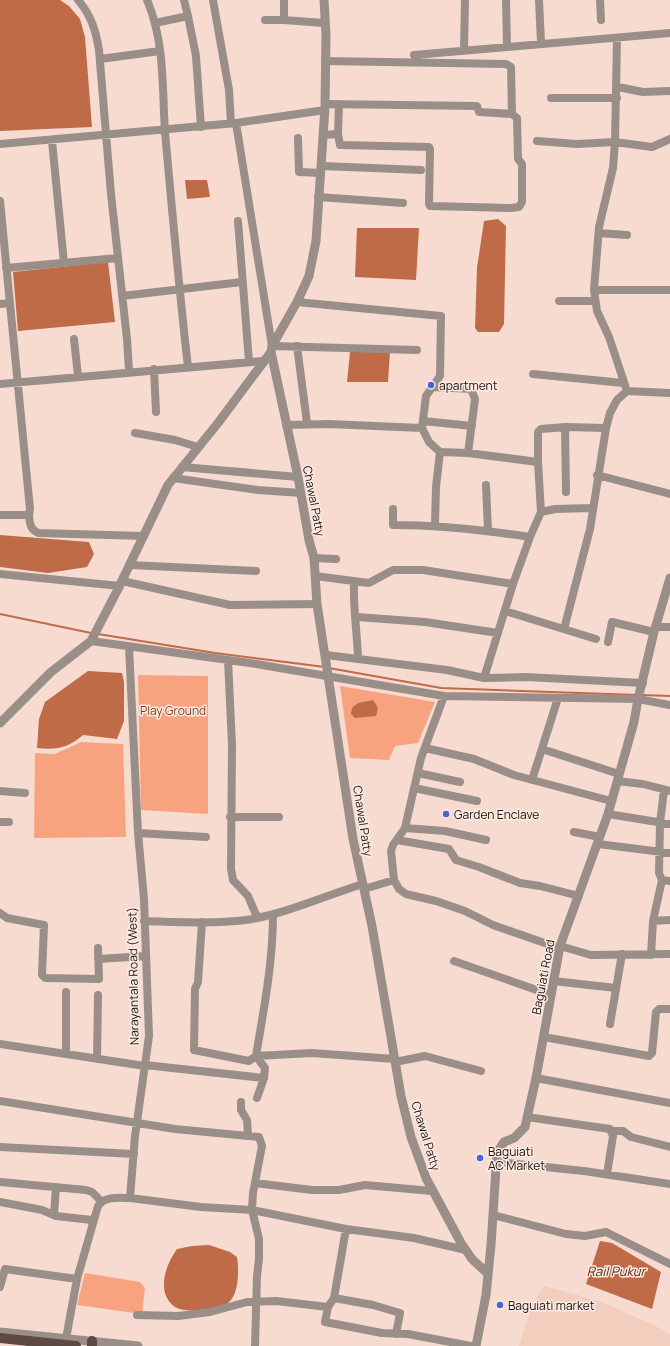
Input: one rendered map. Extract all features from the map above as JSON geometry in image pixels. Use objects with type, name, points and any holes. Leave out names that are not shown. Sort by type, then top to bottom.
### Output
[{"type":"main road","points":[[0,1338],[65,1343],[76,1346]]},
{"type":"street","points":[[78,0],[86,10],[96,31],[100,59],[111,194],[129,371]]},
{"type":"street","points":[[147,0],[155,23],[160,51],[165,129],[179,289],[188,367]]},
{"type":"street","points":[[184,0],[196,56],[201,126]]},
{"type":"street","points":[[212,0],[229,90],[233,123],[250,202],[271,349]]},
{"type":"street","points":[[284,0],[284,20]]},
{"type":"street","points":[[0,723],[51,672],[91,641],[173,478],[218,423],[271,349],[297,302],[309,276],[316,241],[325,107],[324,0]]},
{"type":"street","points":[[464,50],[465,0]]},
{"type":"street","points":[[506,0],[507,46]]},
{"type":"street","points":[[539,0],[541,43]]},
{"type":"street","points":[[600,0],[601,20]]},
{"type":"street","points":[[155,23],[188,16]]},
{"type":"street","points":[[265,20],[324,23]]},
{"type":"street","points":[[414,55],[670,33]]},
{"type":"street","points":[[564,629],[590,529],[597,474],[606,428],[610,413],[625,387],[610,337],[595,301],[594,290],[599,233],[613,168],[618,87],[618,38]]},
{"type":"street","points":[[100,59],[160,51]]},
{"type":"street","points":[[325,61],[506,64],[510,67],[512,114]]},
{"type":"street","points":[[618,87],[643,92],[670,91]]},
{"type":"street","points":[[550,98],[617,98]]},
{"type":"street","points":[[0,144],[107,136],[233,123],[339,104],[477,106],[479,112],[512,114],[517,118],[518,159],[522,164],[522,202],[519,207],[511,208],[430,206],[430,147],[340,145],[338,134],[339,104]]},
{"type":"street","points":[[323,134],[338,134]]},
{"type":"street","points":[[298,138],[298,172],[321,169],[422,170]]},
{"type":"street","points":[[537,141],[577,144],[615,142],[652,147],[670,139]]},
{"type":"street","points":[[52,140],[64,264]]},
{"type":"street","points":[[318,197],[403,203]]},
{"type":"street","points":[[0,201],[18,382],[29,516],[32,530],[38,533],[144,536]]},
{"type":"street","points":[[238,221],[249,362]]},
{"type":"street","points":[[599,233],[627,235]]},
{"type":"street","points":[[6,268],[118,258]]},
{"type":"street","points":[[122,296],[242,282]]},
{"type":"street","points":[[594,290],[670,290]]},
{"type":"street","points":[[560,301],[595,301]]},
{"type":"street","points":[[297,302],[441,316],[440,376],[426,396],[423,424],[429,442],[440,452],[468,453],[538,462]]},
{"type":"street","points":[[0,304],[9,303]]},
{"type":"street","points":[[74,339],[78,376]]},
{"type":"street","points":[[271,349],[297,346],[417,350]]},
{"type":"street","points":[[297,346],[307,423]]},
{"type":"street","name":"Chawal Patty","points":[[271,349],[298,477],[308,540],[314,558],[317,604],[353,839],[411,1137],[432,1191],[472,1259],[487,1273]]},
{"type":"street","points":[[0,384],[129,371],[263,360]]},
{"type":"street","points":[[154,369],[156,412]]},
{"type":"street","points":[[534,374],[670,393]]},
{"type":"street","points":[[433,387],[471,389],[475,399],[468,453]]},
{"type":"street","points":[[286,425],[307,423],[472,426]]},
{"type":"street","points":[[484,678],[513,584],[541,512],[538,462],[539,430],[565,427],[606,428]]},
{"type":"street","points":[[565,427],[566,492]]},
{"type":"street","points":[[135,433],[175,440],[198,447]]},
{"type":"street","points":[[435,525],[436,487],[440,452]]},
{"type":"street","points":[[182,467],[298,477]]},
{"type":"street","points":[[597,474],[670,494]]},
{"type":"street","points":[[173,478],[258,490],[301,493]]},
{"type":"street","points":[[486,485],[488,530]]},
{"type":"street","points":[[541,512],[555,509],[592,508]]},
{"type":"street","points":[[393,509],[393,524],[435,525],[488,530],[530,537]]},
{"type":"street","points":[[0,515],[29,516]]},
{"type":"street","points":[[314,558],[336,559]]},
{"type":"street","points":[[130,565],[256,571]]},
{"type":"street","points":[[315,576],[370,583],[393,570],[423,570],[513,584]]},
{"type":"street","points":[[0,574],[121,583],[230,605],[317,604]]},
{"type":"street","name":"Baguiati Road","points":[[476,1346],[486,1296],[497,1162],[496,1152],[504,1142],[514,1138],[524,1127],[544,1037],[559,947],[608,814],[634,722],[638,699],[655,630],[670,578]]},
{"type":"street","points":[[354,582],[353,608],[356,617],[358,657]]},
{"type":"street","points":[[505,611],[596,639]]},
{"type":"street","points":[[356,617],[425,622],[498,633]]},
{"type":"street","points":[[608,642],[612,622],[655,630],[670,627]]},
{"type":"street","points":[[91,641],[228,660],[444,696],[638,699],[670,705]]},
{"type":"street","name":"Narayantala Road (West)","points":[[130,647],[149,1036],[137,1123],[130,1198]]},
{"type":"street","points":[[326,657],[358,657],[447,670],[484,678],[526,677],[643,683]]},
{"type":"street","points":[[228,660],[232,745],[230,817],[231,869],[233,880],[248,896],[257,917]]},
{"type":"street","points":[[444,696],[425,748],[405,828],[391,851],[394,880],[399,889],[406,894],[458,908],[493,924],[559,947],[591,955],[670,954]]},
{"type":"street","points":[[532,780],[558,698]]},
{"type":"street","points":[[425,748],[474,759],[504,772],[611,801]]},
{"type":"street","points":[[542,749],[618,777],[667,790],[660,823],[659,874],[666,880],[653,921],[651,955]]},
{"type":"street","points":[[418,773],[460,782]]},
{"type":"street","points":[[414,788],[477,801]]},
{"type":"street","points":[[0,791],[24,793]]},
{"type":"street","points":[[608,814],[670,824]]},
{"type":"street","points":[[230,817],[279,817]]},
{"type":"street","points":[[0,822],[9,822]]},
{"type":"street","points":[[405,828],[445,831],[486,840]]},
{"type":"street","points":[[574,832],[599,840],[670,853]]},
{"type":"street","points":[[138,833],[206,837]]},
{"type":"street","points":[[397,840],[449,849],[456,860],[479,867],[520,884],[540,886],[579,896]]},
{"type":"street","points":[[144,921],[224,922],[257,917],[302,906],[363,886],[394,880]]},
{"type":"street","points":[[0,913],[7,918],[44,925],[42,975],[44,978],[99,979],[98,948]]},
{"type":"street","points":[[257,1098],[264,1078],[265,1068],[256,1056],[270,975],[273,949],[274,914]]},
{"type":"street","points":[[653,921],[670,920]]},
{"type":"street","points":[[202,922],[198,982],[195,989],[194,1050],[249,1061],[256,1056],[317,1053],[395,1060],[425,1056],[481,1071]]},
{"type":"street","points":[[610,1024],[622,954]]},
{"type":"street","points":[[98,959],[146,956]]},
{"type":"street","points":[[454,961],[551,995]]},
{"type":"street","points":[[553,981],[616,988]]},
{"type":"street","points":[[66,992],[66,1054]]},
{"type":"street","points":[[97,1059],[98,996]]},
{"type":"street","points":[[544,1037],[649,1056],[652,1053],[656,1012],[659,1009],[670,1009]]},
{"type":"street","points":[[0,1044],[145,1066],[264,1078]]},
{"type":"street","points":[[536,1078],[670,1103]]},
{"type":"street","points":[[0,1101],[200,1132],[259,1137],[262,1141],[252,1210],[259,1239],[255,1346]]},
{"type":"street","points":[[241,1102],[241,1110],[247,1120],[248,1135]]},
{"type":"street","points":[[527,1117],[607,1128],[611,1130],[623,1130],[631,1137],[670,1147]]},
{"type":"street","points":[[607,1174],[613,1136],[611,1130]]},
{"type":"street","points":[[0,1147],[134,1154]]},
{"type":"street","points":[[497,1162],[607,1174],[670,1184]]},
{"type":"street","points":[[0,1182],[56,1186],[86,1190],[92,1192],[101,1201]]},
{"type":"street","points":[[255,1182],[317,1190],[339,1190],[365,1185],[432,1191]]},
{"type":"street","points":[[54,1215],[56,1186]]},
{"type":"street","points":[[65,1343],[77,1279],[92,1220],[101,1201],[108,1198],[130,1198],[201,1207],[252,1210],[346,1229],[414,1238],[466,1250]]},
{"type":"street","points":[[0,1202],[42,1210],[54,1215],[92,1220]]},
{"type":"street","points":[[493,1215],[566,1234],[585,1236],[606,1232],[670,1264]]},
{"type":"street","points":[[346,1229],[334,1298],[328,1306],[325,1322],[382,1333],[408,1334],[471,1346]]},
{"type":"street","points":[[0,1287],[5,1269],[77,1279]]},
{"type":"street","name":"Baguiati Road","points":[[471,1346],[487,1273]]},
{"type":"street","points":[[334,1298],[373,1305],[400,1313],[396,1334]]},
{"type":"street","points":[[137,1315],[178,1316],[210,1312],[240,1304],[285,1300],[328,1306]]},
{"type":"street","points":[[0,1332],[65,1343],[138,1346]]},
{"type":"shaded area","points":[[544,1286],[600,1301],[662,1329],[670,1335],[670,1346],[519,1346],[532,1306]]},
{"type":"green space","name":"Play Ground","points":[[138,675],[208,676],[208,814],[141,810]]},
{"type":"green space","points":[[340,686],[435,702],[418,743],[395,746],[389,760],[350,758]]},
{"type":"green space","points":[[81,742],[123,744],[126,837],[34,838],[35,753],[55,754]]},
{"type":"green space","points":[[85,1273],[140,1282],[145,1288],[142,1314],[77,1305]]},
{"type":"water","points":[[0,0],[60,0],[69,6],[80,19],[85,37],[92,127],[0,131]]},
{"type":"water","points":[[185,180],[207,180],[210,197],[187,199]]},
{"type":"water","points":[[498,219],[506,226],[504,324],[499,332],[478,332],[475,328],[477,268],[484,221]]},
{"type":"water","points":[[357,228],[419,228],[416,280],[355,277]]},
{"type":"water","points":[[108,262],[115,322],[18,331],[13,272]]},
{"type":"water","points":[[350,352],[390,352],[388,382],[347,382]]},
{"type":"water","points":[[0,535],[89,542],[94,554],[87,567],[48,573],[0,567]]},
{"type":"water","points":[[88,671],[122,673],[124,682],[124,721],[117,739],[83,735],[72,743],[62,747],[51,749],[37,748],[39,719],[45,702]]},
{"type":"water","points":[[373,700],[378,708],[376,716],[355,718],[351,714],[352,708],[358,703]]},
{"type":"water","name":"Rail Pukur","points":[[600,1241],[612,1243],[661,1272],[652,1309],[586,1284]]},
{"type":"water","points":[[209,1245],[230,1252],[237,1257],[238,1280],[233,1297],[225,1306],[215,1309],[182,1310],[175,1307],[165,1294],[164,1278],[169,1262],[177,1249]]},
{"type":"waterway","points":[[0,614],[91,633]]},
{"type":"waterway","points":[[98,634],[215,653],[325,667]]},
{"type":"waterway","points":[[329,668],[441,688],[637,695]]},
{"type":"waterway","points":[[641,695],[670,696]]},
{"type":"place","name":"apartment","points":[[431,385]]},
{"type":"place","name":"Garden Enclave","points":[[446,814]]},
{"type":"place","name":"Baguiati AC Market","points":[[480,1158]]},
{"type":"place","name":"Baguiati market","points":[[500,1305]]}]
